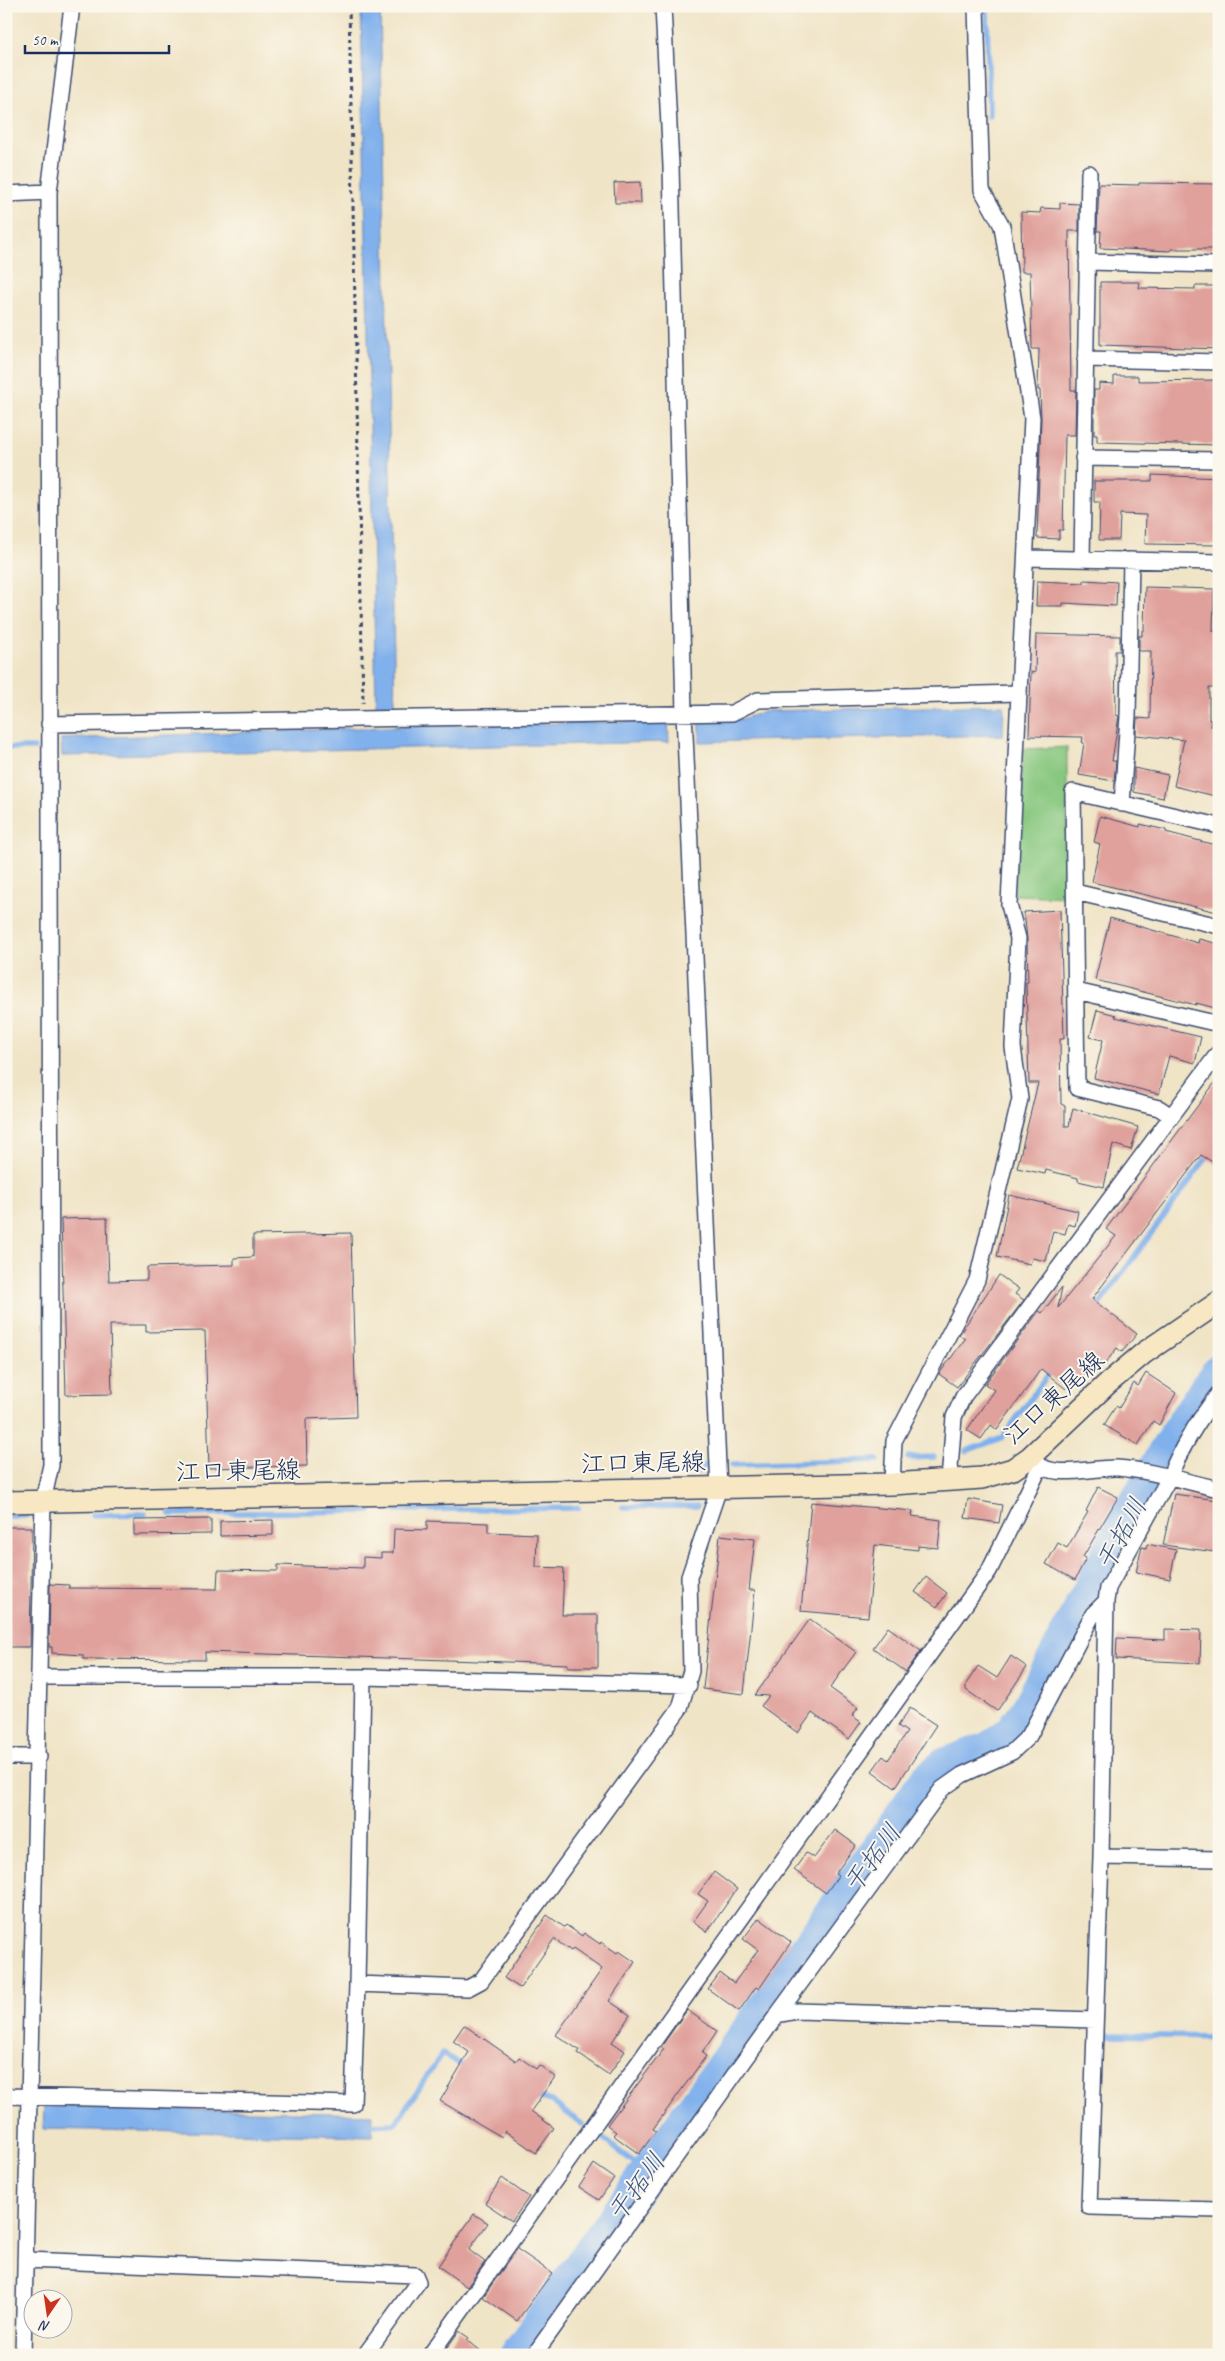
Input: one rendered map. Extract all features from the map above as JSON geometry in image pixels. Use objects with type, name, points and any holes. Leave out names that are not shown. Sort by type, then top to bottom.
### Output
[{"type":"main road","name":"江口東尾線","points":[[6,1502],[892,1484],[982,1478],[1035,1462],[1107,1384],[1144,1353],[1219,1302]]},
{"type":"street","points":[[22,2355],[39,1757],[43,1501],[51,1465],[49,192],[72,6]]},
{"type":"street","points":[[357,1984],[468,1988],[481,1981],[680,1708],[689,1685],[691,1671],[689,1577],[719,1488],[684,713],[671,166],[663,6]]},
{"type":"street","points":[[892,1484],[894,1441],[977,1280],[1020,1099],[1013,1048],[1018,938],[1009,905],[1032,418],[1002,226],[982,190],[976,8],[974,6]]},
{"type":"street","points":[[1082,559],[1089,173]]},
{"type":"street","points":[[6,194],[49,192]]},
{"type":"street","points":[[1087,262],[1219,264]]},
{"type":"street","points":[[1085,359],[1219,362]]},
{"type":"street","points":[[1084,458],[1219,460]]},
{"type":"street","points":[[1026,558],[1219,562]]},
{"type":"street","points":[[1122,804],[1128,716],[1131,560]]},
{"type":"street","points":[[49,724],[732,713],[758,700],[1018,694]]},
{"type":"street","points":[[1171,1116],[1159,1108],[1077,1088],[1073,792],[1219,826]]},
{"type":"street","points":[[1075,892],[1219,926]]},
{"type":"street","points":[[1076,990],[1219,1024]]},
{"type":"street","points":[[949,1481],[954,1418],[963,1397],[1219,1052]]},
{"type":"street","points":[[1219,1394],[1198,1422],[1108,1588],[1106,1601],[1101,1857],[1089,2207],[1219,2210]]},
{"type":"street","points":[[430,2355],[989,1571],[1035,1462],[1061,1471],[1118,1468],[1141,1471],[1219,1489]]},
{"type":"street","points":[[534,2355],[777,2015],[942,1789],[962,1776],[1012,1752],[1029,1736],[1093,1614],[1106,1601]]},
{"type":"street","points":[[40,1677],[363,1677],[689,1685]]},
{"type":"street","points":[[6,2096],[353,2104],[363,1677]]},
{"type":"street","points":[[6,1757],[39,1757]]},
{"type":"street","points":[[1101,1857],[1219,1859]]},
{"type":"street","points":[[777,2015],[797,2011],[1095,2020]]},
{"type":"street","points":[[25,2260],[415,2275],[418,2282],[366,2355]]},
{"type":"path","points":[[349,6],[364,719]]},
{"type":"green space","points":[[1067,747],[1067,897],[1014,895],[1023,749]]},
{"type":"water","points":[[361,6],[380,6],[395,706],[376,706]]},
{"type":"water","points":[[1004,705],[1003,735],[700,742],[700,720],[742,719],[767,711]]},
{"type":"water","points":[[668,721],[669,742],[62,756],[61,739],[386,727]]},
{"type":"water","points":[[44,2106],[373,2114],[372,2136],[43,2129]]},
{"type":"building","points":[[640,182],[641,203],[615,203],[614,183]]},
{"type":"building","points":[[1139,183],[1219,184],[1219,249],[1171,249],[1171,251],[1100,248],[1101,231],[1097,231],[1099,184],[1139,185]]},
{"type":"building","points":[[1060,203],[1079,204],[1079,231],[1069,231],[1071,390],[1076,390],[1075,435],[1065,435],[1063,530],[1059,530],[1059,539],[1037,538],[1041,418],[1040,390],[1038,390],[1039,349],[1032,349],[1030,272],[1022,272],[1021,212],[1040,213],[1041,208],[1060,209]]},
{"type":"building","points":[[1100,282],[1140,282],[1139,288],[1195,289],[1195,286],[1219,286],[1219,349],[1100,345]]},
{"type":"building","points":[[1114,376],[1138,376],[1138,381],[1219,380],[1219,445],[1097,442],[1097,435],[1094,435],[1094,390],[1099,390],[1099,383],[1114,384]]},
{"type":"building","points":[[1152,475],[1219,478],[1218,545],[1145,544],[1146,515],[1120,514],[1119,540],[1099,540],[1100,502],[1094,502],[1094,481],[1152,481]]},
{"type":"building","points":[[1084,580],[1117,582],[1116,606],[1063,603],[1063,606],[1036,606],[1037,581],[1084,583]]},
{"type":"building","points":[[1145,587],[1214,589],[1213,631],[1219,632],[1219,688],[1209,688],[1209,720],[1211,720],[1210,726],[1217,726],[1215,767],[1219,767],[1219,797],[1174,786],[1184,740],[1136,735],[1137,718],[1150,719],[1151,651],[1139,651],[1139,636],[1142,636],[1142,631],[1144,631]]},
{"type":"building","points":[[1036,634],[1120,636],[1120,651],[1115,651],[1116,715],[1119,716],[1112,761],[1116,761],[1114,781],[1079,775],[1084,743],[1082,742],[1083,737],[1029,736],[1031,672],[1035,673]]},
{"type":"building","points":[[1134,768],[1168,775],[1163,798],[1134,792]]},
{"type":"building","points":[[1100,816],[1140,827],[1140,824],[1166,830],[1166,832],[1219,846],[1219,903],[1217,912],[1092,882],[1100,844],[1094,842]]},
{"type":"building","points":[[1060,910],[1064,1039],[1060,1039],[1061,1104],[1065,1106],[1065,1126],[1069,1126],[1073,1108],[1138,1127],[1131,1150],[1113,1144],[1104,1187],[1078,1181],[1078,1178],[1046,1170],[1045,1174],[1017,1168],[1038,1083],[1029,1083],[1026,982],[1028,982],[1027,938],[1024,912]]},
{"type":"building","points":[[1110,918],[1198,943],[1199,939],[1219,944],[1219,1009],[1095,980]]},
{"type":"building","points":[[1097,1010],[1116,1015],[1115,1017],[1201,1037],[1195,1063],[1169,1056],[1159,1094],[1094,1078],[1103,1040],[1090,1037]]},
{"type":"building","points":[[1219,1077],[1219,1166],[1201,1155],[1092,1299],[1137,1334],[1122,1352],[1117,1348],[1104,1365],[1098,1361],[1084,1381],[1076,1375],[1066,1389],[1041,1369],[997,1430],[991,1425],[981,1439],[967,1430],[994,1390],[985,1384],[1039,1311],[1042,1313],[1062,1287],[1058,1308],[1116,1236],[1106,1229]]},
{"type":"building","points":[[1009,1195],[1078,1211],[1075,1226],[1068,1224],[1065,1234],[1053,1231],[1046,1261],[1032,1258],[1030,1264],[997,1257]]},
{"type":"building","points":[[107,1218],[109,1281],[147,1280],[147,1267],[234,1265],[234,1258],[253,1257],[253,1235],[351,1233],[356,1417],[306,1419],[307,1466],[209,1468],[205,1331],[146,1332],[146,1325],[110,1325],[112,1394],[66,1395],[61,1219]]},
{"type":"building","points":[[999,1275],[1019,1289],[1015,1294],[1024,1300],[957,1387],[939,1374],[965,1339],[959,1335]]},
{"type":"building","points":[[1146,1373],[1176,1393],[1159,1425],[1153,1421],[1138,1445],[1104,1425],[1116,1406],[1119,1408],[1134,1383],[1138,1386]]},
{"type":"building","points":[[1098,1487],[1118,1497],[1083,1557],[1086,1558],[1075,1580],[1046,1564],[1058,1543],[1067,1548],[1088,1512],[1086,1511]]},
{"type":"building","points":[[1174,1494],[1217,1500],[1215,1552],[1163,1545]]},
{"type":"building","points":[[968,1499],[1002,1505],[999,1523],[965,1518]]},
{"type":"building","points":[[811,1502],[913,1511],[912,1516],[941,1520],[938,1548],[918,1546],[918,1550],[875,1545],[868,1617],[801,1611]]},
{"type":"building","points":[[211,1519],[211,1534],[134,1535],[134,1520]]},
{"type":"building","points":[[273,1520],[273,1535],[220,1536],[220,1521]]},
{"type":"building","points":[[427,1521],[488,1523],[488,1532],[537,1534],[536,1567],[564,1568],[562,1615],[598,1615],[598,1667],[568,1667],[568,1664],[205,1652],[205,1660],[83,1659],[83,1655],[52,1653],[52,1647],[49,1647],[50,1584],[69,1585],[69,1588],[217,1589],[218,1570],[278,1571],[278,1565],[363,1568],[363,1557],[381,1558],[381,1553],[393,1553],[394,1529],[427,1530]]},
{"type":"building","points":[[6,1527],[32,1527],[30,1647],[6,1647]]},
{"type":"building","points":[[720,1535],[755,1539],[749,1590],[755,1590],[744,1694],[703,1689]]},
{"type":"building","points":[[1147,1544],[1176,1550],[1170,1579],[1136,1572],[1142,1547],[1146,1548]]},
{"type":"building","points":[[926,1577],[947,1593],[937,1607],[915,1592]]},
{"type":"building","points":[[810,1619],[856,1652],[830,1688],[858,1708],[852,1716],[861,1722],[849,1739],[812,1713],[798,1733],[761,1706],[769,1696],[755,1695]]},
{"type":"building","points":[[888,1627],[921,1651],[906,1672],[873,1648]]},
{"type":"building","points":[[1165,1629],[1201,1630],[1200,1663],[1116,1659],[1117,1638],[1165,1640]]},
{"type":"building","points":[[1011,1656],[1027,1667],[997,1711],[966,1690],[966,1684],[978,1666],[997,1678]]},
{"type":"building","points":[[910,1708],[936,1725],[895,1788],[872,1771],[883,1756],[888,1760],[907,1732],[898,1726]]},
{"type":"building","points":[[835,1830],[856,1845],[835,1874],[838,1876],[826,1893],[794,1870],[806,1853],[814,1858]]},
{"type":"building","points":[[714,1872],[737,1889],[707,1932],[693,1922],[708,1901],[698,1894]]},
{"type":"building","points":[[547,1915],[564,1927],[566,1925],[582,1936],[584,1933],[617,1953],[619,1951],[635,1962],[609,2001],[630,2015],[612,2042],[625,2051],[609,2075],[577,2053],[579,2050],[556,2035],[602,1969],[573,1949],[571,1951],[554,1939],[520,1988],[504,1978]]},
{"type":"building","points":[[759,1918],[791,1942],[759,1989],[756,1987],[739,2011],[708,1989],[720,1973],[734,1983],[758,1950],[743,1939]]},
{"type":"building","points":[[687,2010],[717,2031],[702,2053],[706,2056],[653,2129],[656,2131],[639,2154],[613,2135],[616,2132],[607,2125],[664,2049],[661,2047]]},
{"type":"building","points":[[464,2025],[516,2061],[519,2057],[536,2069],[539,2065],[555,2077],[531,2111],[554,2128],[536,2153],[505,2131],[502,2137],[440,2101],[469,2052],[453,2041]]},
{"type":"building","points":[[594,2164],[614,2178],[599,2200],[579,2187]]},
{"type":"building","points":[[502,2178],[529,2197],[512,2221],[485,2203]]},
{"type":"building","points":[[474,2214],[488,2223],[469,2250],[485,2262],[467,2287],[438,2266]]},
{"type":"building","points":[[517,2249],[552,2273],[517,2321],[483,2297]]},
{"type":"building","points":[[459,2331],[469,2338],[467,2340],[486,2355],[442,2355]]},
{"type":"waterway","points":[[987,6],[989,116]]},
{"type":"waterway","points":[[6,748],[34,748]]},
{"type":"waterway","points":[[1096,1309],[1210,1153]]},
{"type":"waterway","points":[[966,1451],[1002,1438],[1052,1369]]},
{"type":"waterway","name":"干拓川","points":[[517,2355],[927,1780],[945,1765],[989,1749],[1012,1732],[1029,1708],[1141,1494],[1191,1411],[1219,1371]]},
{"type":"waterway","points":[[908,1458],[934,1457]]},
{"type":"waterway","points":[[732,1465],[877,1460]]},
{"type":"waterway","points":[[698,1472],[706,1465]]},
{"type":"waterway","points":[[623,1507],[697,1506]]},
{"type":"waterway","points":[[395,1510],[578,1508]]},
{"type":"waterway","points":[[170,1514],[370,1511]]},
{"type":"waterway","points":[[92,1515],[145,1514]]},
{"type":"waterway","points":[[6,1516],[26,1516]]},
{"type":"waterway","points":[[1107,2035],[1219,2037]]},
{"type":"waterway","points":[[365,2125],[395,2124],[442,2054],[468,2068]]},
{"type":"waterway","points":[[534,2096],[551,2101],[582,2124]]},
{"type":"waterway","points":[[599,2136],[647,2172]]}]
